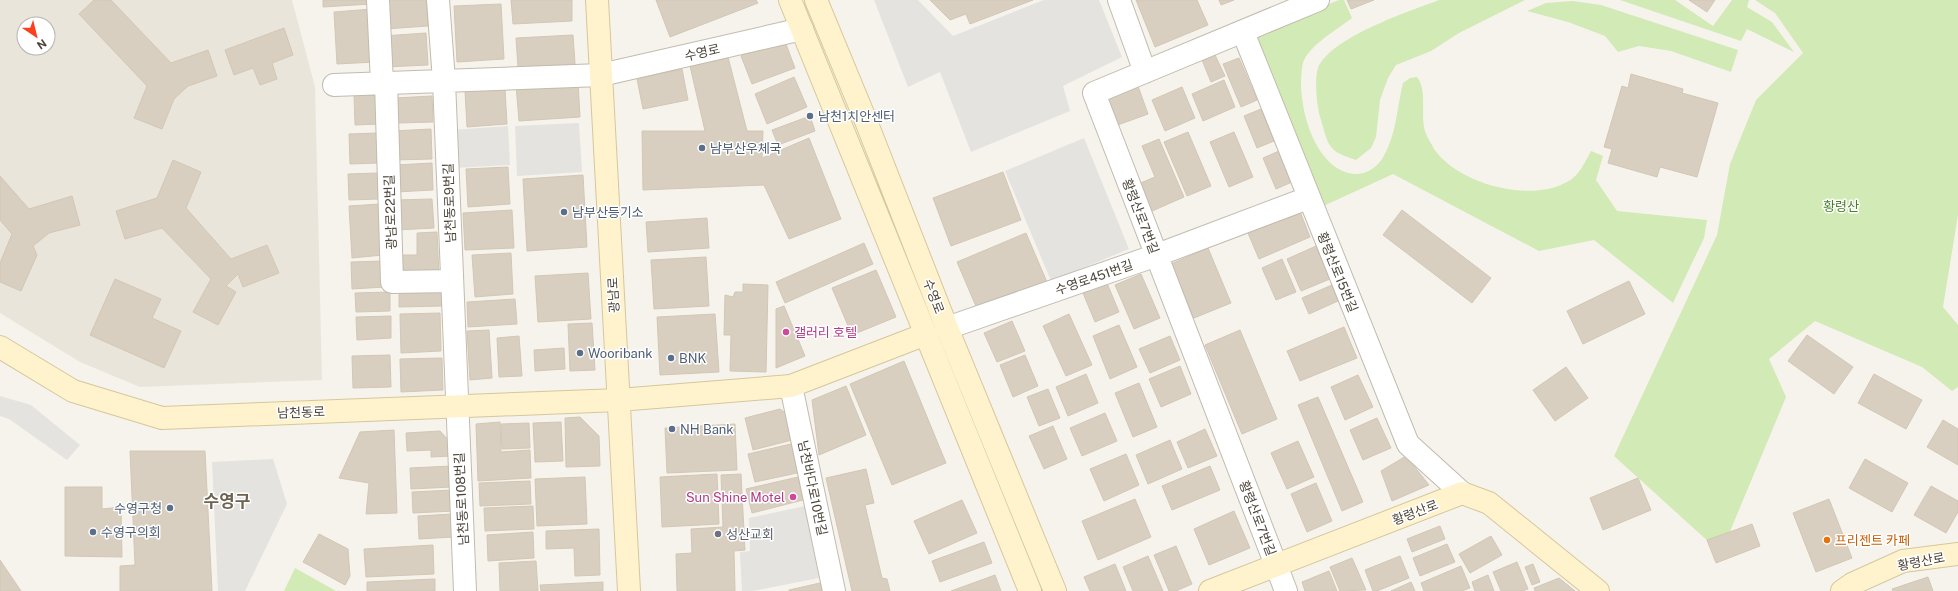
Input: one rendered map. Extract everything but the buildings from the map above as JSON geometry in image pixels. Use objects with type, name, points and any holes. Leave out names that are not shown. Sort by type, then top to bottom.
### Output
[{"type":"main road","name":"광남로","points":[[597,0],[629,591]]},
{"type":"main road","name":"수영로","points":[[790,0],[1030,591]]},
{"type":"main road","name":"수영로","points":[[816,0],[864,116],[947,328],[1055,591]]},
{"type":"main road","points":[[619,400],[791,386],[926,334]]},
{"type":"main road","name":"남천동로","points":[[0,347],[73,391],[162,418],[619,400]]},
{"type":"main road","points":[[1462,493],[1489,503],[1598,591]]},
{"type":"main road","name":"황령산로","points":[[1210,591],[1462,493]]},
{"type":"main road","name":"황령산로","points":[[1842,591],[1852,584],[1903,561],[1958,554]]},
{"type":"street","points":[[378,0],[384,83]]},
{"type":"street","name":"남천동로9번길","points":[[438,0],[444,81],[457,406]]},
{"type":"street","points":[[1118,0],[1145,72]]},
{"type":"street","name":"황령산로7번길","points":[[1286,591],[1094,93],[1318,0]]},
{"type":"street","name":"수영로","points":[[602,75],[802,29]]},
{"type":"street","name":"황령산로15번길","points":[[1243,32],[1308,198],[1408,444],[1462,493]]},
{"type":"street","points":[[334,85],[602,75]]},
{"type":"street","name":"광남로22번길","points":[[384,83],[392,282],[452,281]]},
{"type":"street","name":"수영로451번길","points":[[947,328],[1157,255],[1308,198]]},
{"type":"street","name":"남천바다로10번길","points":[[791,386],[834,591]]},
{"type":"street","name":"남천동로108번길","points":[[457,406],[466,591]]},
{"type":"shaded area","points":[[0,0],[292,0],[315,87],[322,380],[140,387],[80,362],[0,313]]},
{"type":"shaded area","points":[[874,0],[918,0],[953,36],[1044,0],[1099,0],[1122,57],[1063,86],[1070,111],[971,152],[940,72],[908,87]]},
{"type":"shaded area","points":[[579,123],[582,172],[517,176],[515,126]]},
{"type":"shaded area","points":[[508,126],[510,165],[453,168],[451,130]]},
{"type":"shaded area","points":[[1084,138],[1129,249],[1051,281],[1005,171]]},
{"type":"shaded area","points":[[0,396],[31,405],[80,445],[67,460],[9,419],[0,416]]},
{"type":"shaded area","points":[[273,459],[287,504],[245,591],[218,591],[212,462]]},
{"type":"shaded area","points":[[805,506],[819,578],[753,591],[742,591],[740,552],[750,551],[749,518]]},
{"type":"green space","points":[[1339,0],[1344,0],[1352,18],[1324,38],[1311,51],[1303,63],[1301,78],[1305,112],[1310,130],[1317,146],[1327,159],[1339,169],[1354,174],[1366,172],[1377,165],[1387,150],[1393,132],[1403,83],[1410,78],[1417,77],[1422,88],[1423,121],[1427,135],[1434,149],[1445,161],[1460,172],[1477,180],[1496,186],[1515,190],[1534,191],[1552,188],[1567,182],[1575,176],[1591,151],[1603,156],[1596,180],[1617,211],[1707,220],[1704,238],[1673,303],[1594,240],[1539,251],[1393,174],[1317,209],[1251,45],[1258,31]]},
{"type":"green space","points":[[1439,0],[1525,0],[1459,33],[1431,51],[1396,65],[1388,78],[1380,100],[1376,137],[1371,148],[1356,160],[1335,151],[1328,142],[1317,102],[1316,79],[1318,68],[1326,57],[1338,46],[1354,36],[1372,27]]},
{"type":"green space","points":[[1620,0],[1675,0],[1713,26],[1732,0],[1749,0],[1747,7],[1772,22],[1794,52],[1747,29],[1741,41]]},
{"type":"green space","name":"황령산","points":[[1755,0],[1958,0],[1958,215],[1943,307],[1958,325],[1958,387],[1952,391],[1922,367],[1815,321],[1769,359],[1786,397],[1721,553],[1614,456],[1717,235],[1730,164],[1756,100],[1803,53],[1775,13]]},
{"type":"green space","points":[[1573,1],[1601,5],[1738,50],[1731,72],[1671,51],[1639,46],[1618,52],[1605,36],[1568,22],[1527,11],[1546,3]]},
{"type":"green space","points":[[295,568],[336,591],[284,591]]},
{"type":"place","name":"남천1치안센터","points":[[810,116]]},
{"type":"place","name":"남부산우체국","points":[[702,148]]},
{"type":"place","name":"남부산등기소","points":[[564,212]]},
{"type":"place","name":"갤러리 호텔","points":[[786,332]]},
{"type":"place","name":"Wooribank","points":[[580,353]]},
{"type":"place","name":"BNK","points":[[671,358]]},
{"type":"place","name":"NH Bank","points":[[672,429]]},
{"type":"place","name":"Sun Shine Motel","points":[[793,497]]},
{"type":"place","name":"수영구청","points":[[170,508]]},
{"type":"place","name":"수영구의회","points":[[93,532]]},
{"type":"place","name":"성산교회","points":[[718,534]]},
{"type":"place","name":"프리젠트 카페","points":[[1827,540]]},
{"type":"district","name":"수영구","points":[[227,501]]}]
